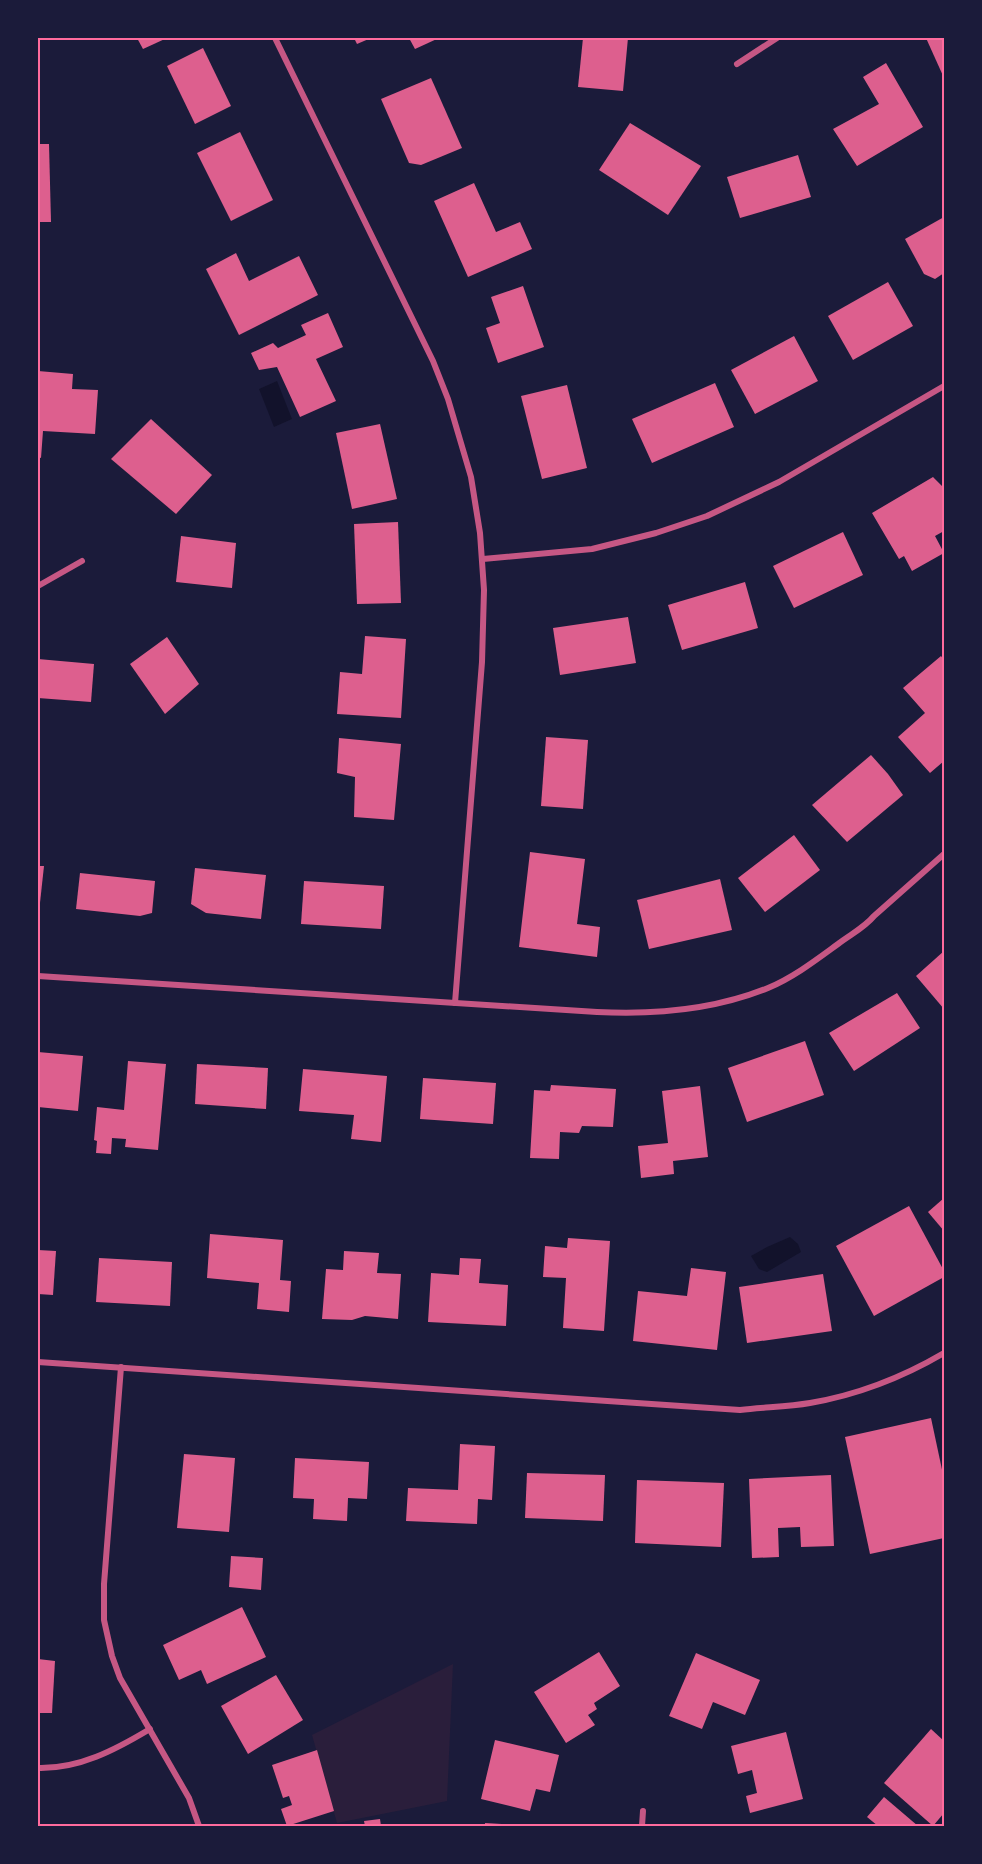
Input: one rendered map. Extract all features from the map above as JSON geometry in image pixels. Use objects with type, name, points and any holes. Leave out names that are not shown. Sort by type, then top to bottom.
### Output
[{"type":"street","points":[[276,38],[433,361],[448,399],[464,451],[478,518],[483,560],[482,662],[455,1003]]},
{"type":"street","points":[[737,64],[777,38]]},
{"type":"street","points":[[483,560],[592,549],[656,533],[707,516],[779,482],[945,386]]},
{"type":"street","points":[[38,586],[82,561]]},
{"type":"street","points":[[38,976],[639,1014],[680,1010],[768,988],[810,965],[865,926],[945,854]]},
{"type":"street","points":[[38,1362],[713,1406],[740,1410],[809,1403],[849,1394],[900,1375],[945,1353]]},
{"type":"street","points":[[121,1367],[104,1584],[104,1620],[116,1668],[189,1798],[199,1827]]},
{"type":"street","points":[[38,1768],[79,1763],[115,1749],[150,1729]]},
{"type":"street","points":[[642,1827],[643,1811]]},
{"type":"shaded area","points":[[277,381],[292,419],[274,427],[259,389]]},
{"type":"shaded area","points":[[790,1237],[798,1244],[801,1252],[767,1272],[759,1269],[751,1256]]},
{"type":"shaded area","points":[[453,1664],[447,1801],[337,1823],[312,1735]]},
{"type":"building","points":[[137,38],[167,38],[143,49]]},
{"type":"building","points":[[354,38],[371,38],[357,44]]},
{"type":"building","points":[[409,38],[439,38],[415,49]]},
{"type":"building","points":[[583,38],[628,38],[623,91],[578,87]]},
{"type":"building","points":[[926,38],[944,38],[944,78]]},
{"type":"building","points":[[203,48],[231,106],[195,124],[167,66]]},
{"type":"building","points":[[886,63],[923,127],[857,166],[833,129],[879,104],[863,77]]},
{"type":"building","points":[[431,78],[462,148],[421,165],[409,163],[381,99]]},
{"type":"building","points":[[630,123],[701,166],[668,215],[599,170]]},
{"type":"building","points":[[240,132],[273,200],[231,221],[197,153]]},
{"type":"building","points":[[38,144],[49,144],[51,222],[38,222]]},
{"type":"building","points":[[798,155],[811,197],[740,218],[727,177]]},
{"type":"building","points":[[474,183],[496,232],[520,222],[532,249],[468,277],[434,201]]},
{"type":"building","points":[[944,217],[944,273],[935,279],[924,274],[905,239]]},
{"type":"building","points":[[236,253],[249,281],[299,256],[318,295],[239,335],[206,269]]},
{"type":"building","points":[[888,282],[913,326],[853,360],[828,316]]},
{"type":"building","points":[[523,286],[544,347],[498,363],[486,328],[500,323],[491,297]]},
{"type":"building","points":[[328,313],[343,347],[316,359],[336,401],[300,417],[277,367],[259,370],[251,353],[273,343],[278,348],[306,335],[301,325]]},
{"type":"building","points":[[794,336],[818,381],[755,414],[731,370]]},
{"type":"building","points":[[38,371],[73,374],[72,389],[98,390],[95,434],[43,431],[41,458],[38,457]]},
{"type":"building","points":[[715,383],[734,427],[652,463],[632,419]]},
{"type":"building","points":[[567,385],[587,468],[542,479],[521,396]]},
{"type":"building","points":[[151,419],[212,475],[176,514],[111,459]]},
{"type":"building","points":[[380,424],[397,499],[352,509],[336,433]]},
{"type":"building","points":[[933,477],[944,488],[944,531],[935,536],[944,553],[912,571],[904,556],[899,559],[872,513]]},
{"type":"building","points":[[398,522],[401,603],[357,604],[354,524]]},
{"type":"building","points":[[843,532],[863,575],[794,608],[773,566]]},
{"type":"building","points":[[181,536],[236,543],[232,588],[176,582]]},
{"type":"building","points":[[745,582],[758,628],[682,650],[668,605]]},
{"type":"building","points":[[628,617],[636,663],[560,675],[553,628]]},
{"type":"building","points":[[365,636],[406,639],[401,718],[337,714],[340,672],[362,674]]},
{"type":"building","points":[[167,637],[199,684],[165,714],[130,664]]},
{"type":"building","points":[[941,656],[944,660],[944,761],[930,773],[898,737],[925,713],[903,688]]},
{"type":"building","points":[[38,659],[94,664],[91,702],[38,698]]},
{"type":"building","points":[[546,737],[588,740],[583,809],[541,806]]},
{"type":"building","points":[[339,738],[401,744],[394,820],[354,817],[355,777],[337,773]]},
{"type":"building","points":[[871,755],[903,795],[847,842],[812,805]]},
{"type":"building","points":[[794,835],[820,870],[765,912],[738,878]]},
{"type":"building","points":[[530,852],[585,859],[577,924],[600,927],[597,957],[519,947]]},
{"type":"building","points":[[38,866],[44,866],[39,912],[38,912]]},
{"type":"building","points":[[195,868],[266,875],[261,919],[206,913],[191,904]]},
{"type":"building","points":[[80,873],[155,881],[152,913],[140,916],[76,909]]},
{"type":"building","points":[[720,879],[732,930],[649,949],[637,900]]},
{"type":"building","points":[[304,881],[384,886],[381,929],[301,924]]},
{"type":"building","points":[[944,951],[944,1009],[916,976]]},
{"type":"building","points":[[897,993],[920,1028],[854,1071],[829,1033]]},
{"type":"building","points":[[805,1041],[824,1095],[747,1122],[728,1068]]},
{"type":"building","points":[[38,1052],[83,1056],[78,1111],[38,1107]]},
{"type":"building","points":[[128,1061],[166,1064],[158,1150],[125,1147],[126,1139],[112,1138],[111,1154],[96,1153],[97,1141],[94,1140],[97,1107],[124,1110]]},
{"type":"building","points":[[197,1064],[268,1068],[266,1109],[195,1104]]},
{"type":"building","points":[[303,1069],[387,1076],[381,1142],[351,1139],[354,1115],[299,1111]]},
{"type":"building","points":[[423,1078],[496,1083],[493,1124],[420,1119]]},
{"type":"building","points":[[551,1085],[616,1089],[613,1127],[582,1126],[579,1133],[560,1132],[559,1159],[530,1158],[534,1090],[550,1091]]},
{"type":"building","points":[[700,1086],[708,1157],[673,1161],[674,1174],[641,1178],[638,1146],[668,1143],[662,1091]]},
{"type":"building","points":[[944,1198],[944,1231],[928,1212]]},
{"type":"building","points":[[909,1206],[944,1271],[944,1277],[874,1316],[836,1246]]},
{"type":"building","points":[[210,1234],[283,1240],[280,1280],[291,1281],[289,1312],[257,1309],[259,1283],[207,1278]]},
{"type":"building","points":[[568,1238],[610,1241],[604,1331],[563,1328],[566,1278],[543,1277],[545,1246],[567,1248]]},
{"type":"building","points":[[38,1250],[56,1251],[53,1295],[38,1294]]},
{"type":"building","points":[[344,1251],[379,1253],[377,1273],[401,1274],[398,1319],[365,1316],[352,1320],[322,1319],[326,1269],[343,1270]]},
{"type":"building","points":[[99,1258],[172,1262],[170,1306],[96,1302]]},
{"type":"building","points":[[460,1258],[481,1259],[479,1283],[508,1285],[506,1326],[428,1322],[431,1273],[459,1275]]},
{"type":"building","points":[[691,1268],[726,1272],[717,1350],[633,1341],[638,1291],[687,1296]]},
{"type":"building","points":[[823,1274],[832,1331],[747,1343],[739,1287]]},
{"type":"building","points":[[931,1418],[944,1479],[944,1538],[870,1554],[845,1437]]},
{"type":"building","points":[[460,1444],[495,1446],[492,1500],[478,1499],[477,1524],[406,1521],[408,1488],[458,1490]]},
{"type":"building","points":[[184,1454],[235,1458],[229,1532],[177,1528]]},
{"type":"building","points":[[295,1458],[369,1462],[367,1499],[348,1498],[347,1521],[313,1519],[314,1499],[293,1498]]},
{"type":"building","points":[[527,1473],[605,1475],[603,1521],[525,1518]]},
{"type":"building","points":[[831,1475],[834,1546],[801,1547],[800,1527],[778,1528],[779,1557],[752,1558],[749,1479]]},
{"type":"building","points":[[637,1480],[724,1483],[721,1547],[635,1543]]},
{"type":"building","points":[[231,1556],[263,1558],[261,1590],[229,1587]]},
{"type":"building","points":[[242,1607],[266,1657],[207,1684],[201,1670],[179,1680],[163,1645]]},
{"type":"building","points":[[599,1652],[620,1686],[594,1703],[597,1709],[588,1715],[595,1725],[566,1743],[534,1692]]},
{"type":"building","points":[[696,1653],[760,1680],[745,1715],[713,1702],[702,1729],[669,1716]]},
{"type":"building","points":[[38,1659],[55,1661],[52,1713],[38,1713]]},
{"type":"building","points":[[276,1675],[303,1720],[248,1754],[221,1706]]},
{"type":"building","points":[[931,1729],[944,1741],[944,1813],[933,1826],[884,1783]]},
{"type":"building","points":[[786,1732],[803,1799],[750,1813],[746,1796],[757,1793],[752,1770],[738,1774],[731,1746]]},
{"type":"building","points":[[495,1740],[559,1755],[550,1792],[536,1789],[530,1811],[481,1799]]},
{"type":"building","points":[[317,1750],[334,1811],[287,1826],[281,1809],[292,1805],[289,1796],[283,1798],[272,1765]]},
{"type":"building","points":[[884,1797],[918,1826],[878,1826],[867,1817]]},
{"type":"building","points":[[380,1819],[381,1826],[365,1826],[364,1821]]},
{"type":"building","points":[[485,1823],[519,1825],[519,1826],[485,1826]]}]
